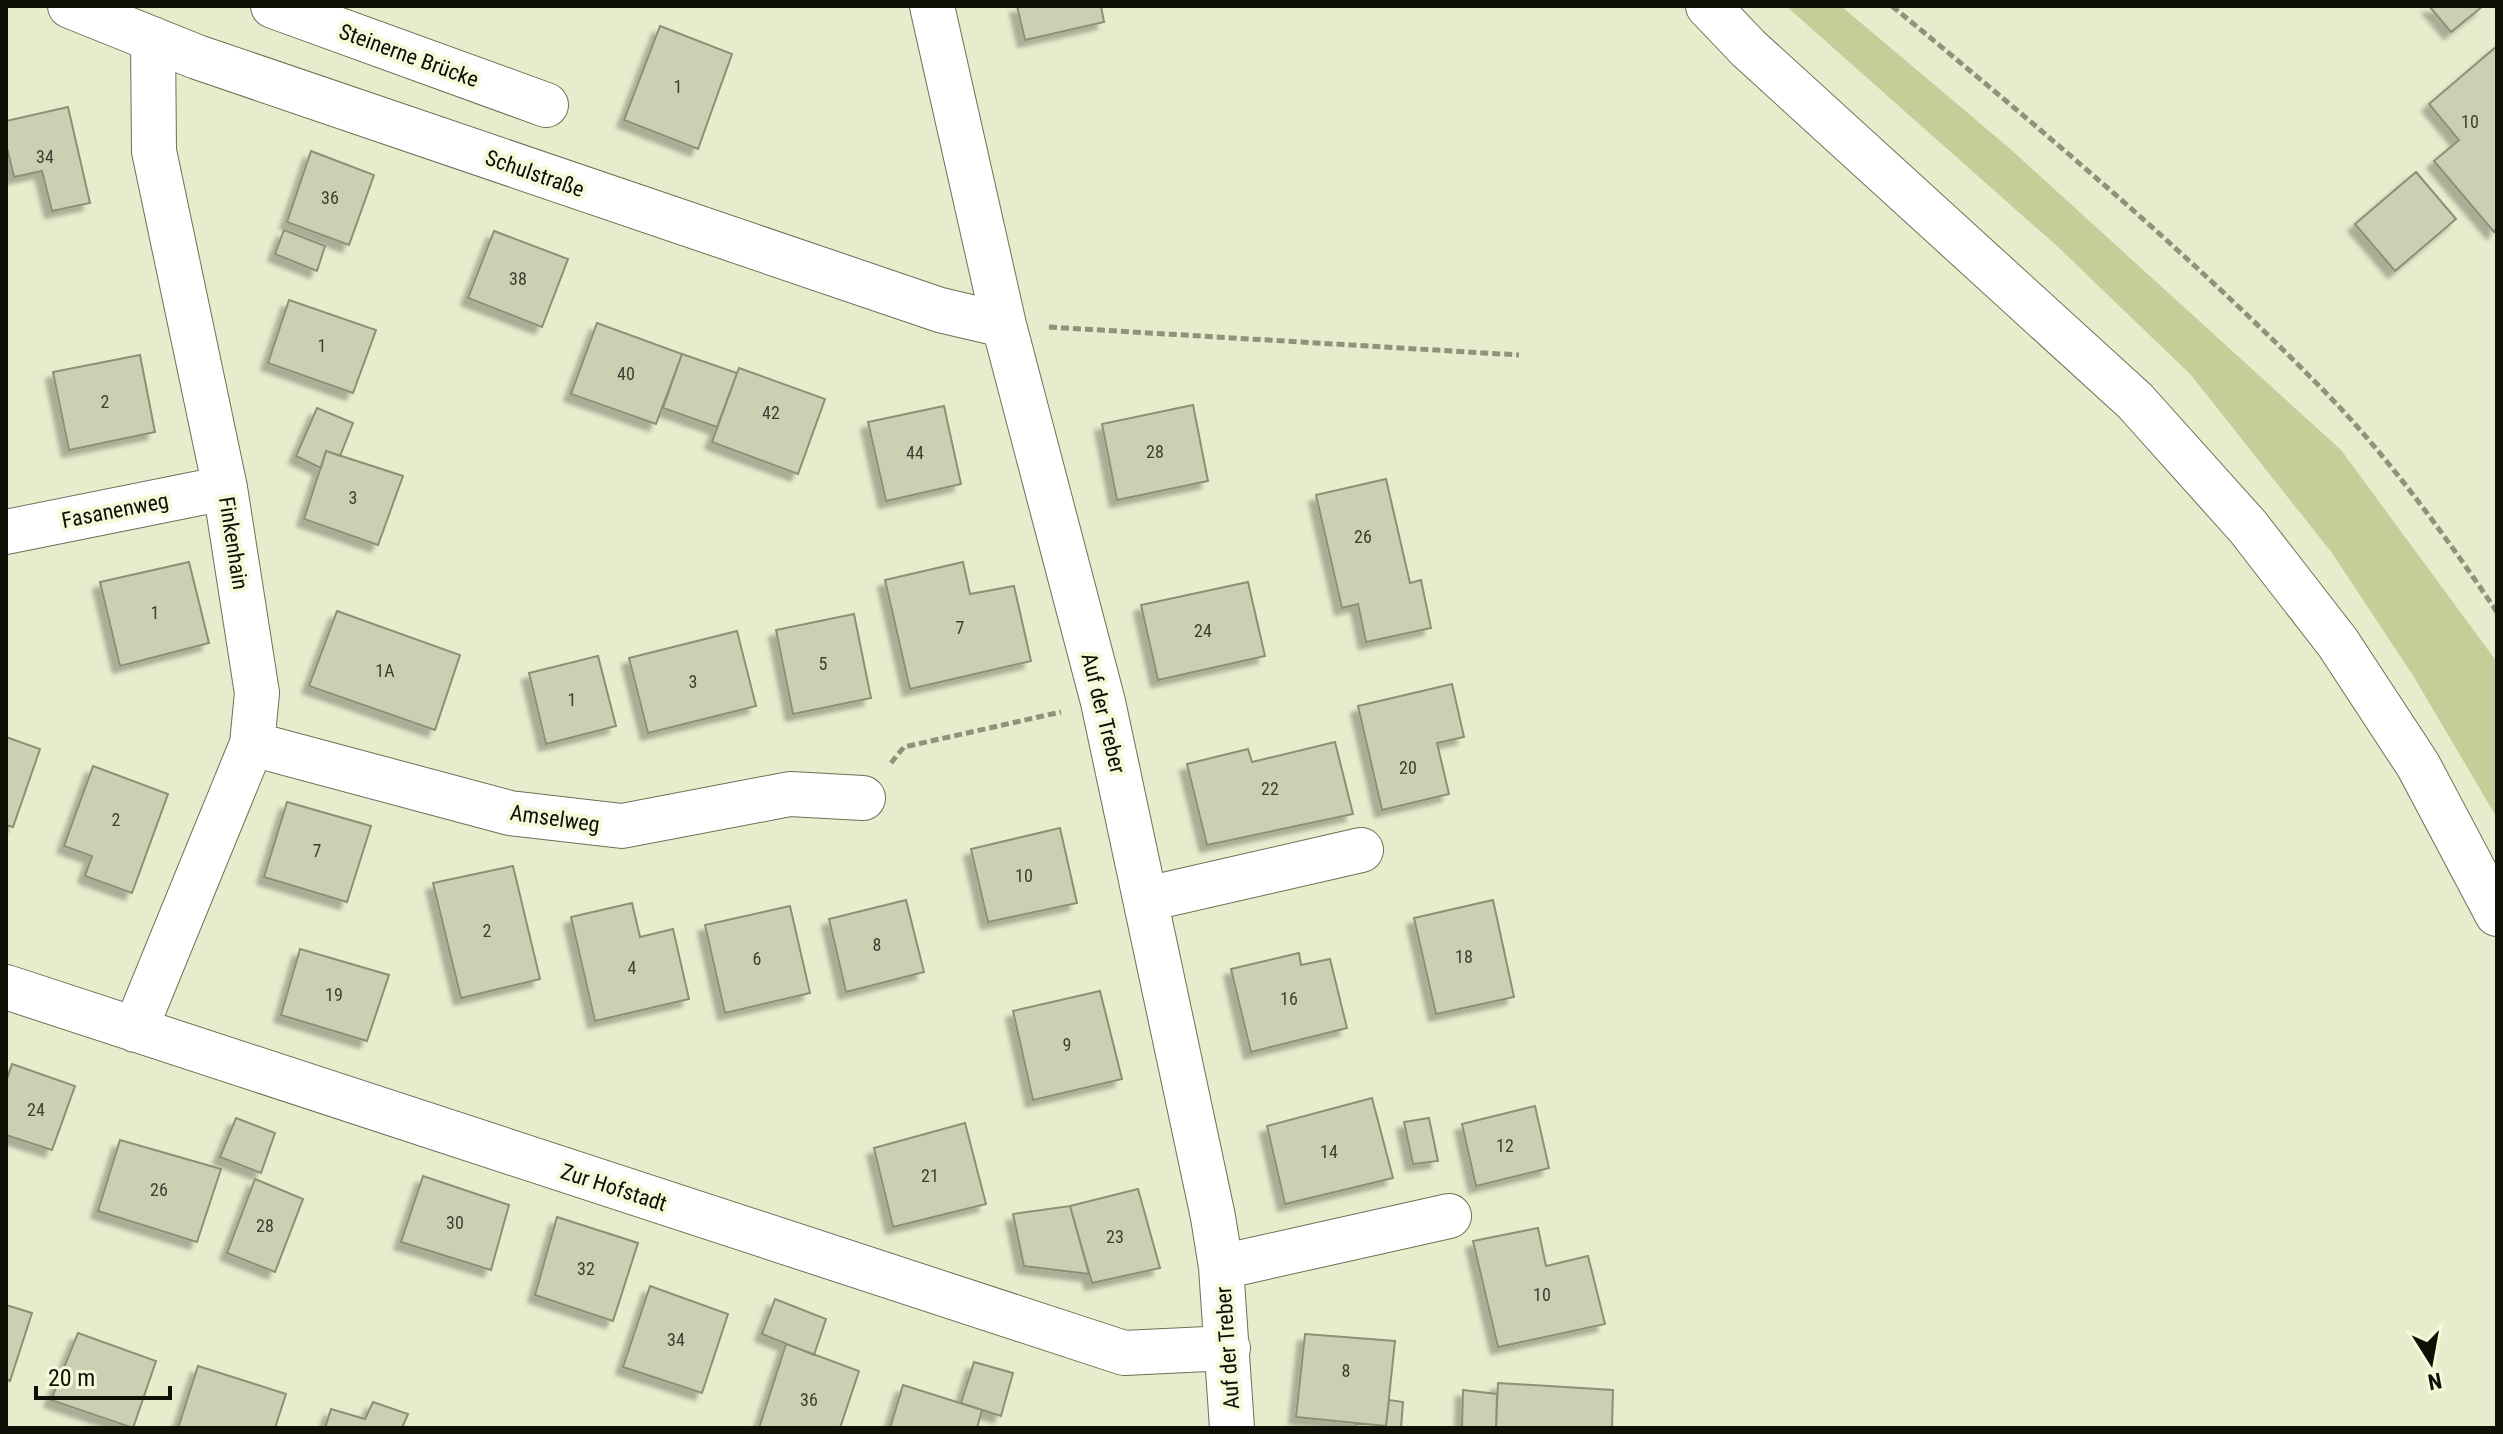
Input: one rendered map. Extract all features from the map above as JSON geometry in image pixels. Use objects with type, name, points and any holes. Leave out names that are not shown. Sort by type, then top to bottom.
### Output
[{"type":"street","name":"Schulstraße","points":[[70,6],[327,102],[910,300],[1004,325]]},
{"type":"street","name":"Steinerne Brücke","points":[[273,6],[546,105]]},
{"type":"street","name":"Auf der Treber","points":[[932,6],[1004,325],[1103,702],[1147,899],[1221,1267],[1232,1428]]},
{"type":"street","points":[[1708,6],[1748,48],[2135,401],[2248,527],[2338,643],[2418,765],[2497,914]]},
{"type":"street","name":"Finkenhain","points":[[135,1030],[252,744],[257,693],[225,488],[154,151],[153,39]]},
{"type":"street","name":"Fasanenweg","points":[[6,532],[225,488]]},
{"type":"street","name":"Amselweg","points":[[252,744],[510,813],[622,826],[790,794],[863,798]]},
{"type":"street","points":[[1147,899],[1361,850]]},
{"type":"street","name":"Zur Hofstadt","points":[[6,987],[1124,1353],[1228,1348]]},
{"type":"street","points":[[1221,1267],[1449,1216]]},
{"type":"path","points":[[1892,6],[2002,97],[2189,263],[2331,399],[2447,538],[2497,612]]},
{"type":"path","points":[[1004,325],[1519,355]]},
{"type":"path","points":[[863,798],[904,747],[1103,702]]},
{"type":"green space","points":[[1786,6],[1841,6],[2008,147],[2341,450],[2497,662],[2497,818],[2414,677],[2332,553],[2191,375],[2057,246]]},
{"type":"building","points":[[1017,6],[1101,6],[1104,22],[1025,40]]},
{"type":"building","points":[[2429,6],[2483,6],[2451,32]]},
{"type":"building","points":[[660,26],[732,54],[698,149],[624,120]]},
{"type":"building","points":[[2497,46],[2497,229],[2494,232],[2434,161],[2459,140],[2429,104]]},
{"type":"building","points":[[68,107],[90,203],[52,211],[42,171],[14,177],[6,144],[6,121]]},
{"type":"building","points":[[311,151],[374,175],[349,245],[287,222]]},
{"type":"building","points":[[2416,172],[2456,219],[2395,271],[2355,224]]},
{"type":"building","points":[[284,230],[325,246],[317,271],[275,254]]},
{"type":"building","points":[[494,231],[568,259],[542,327],[468,298]]},
{"type":"building","points":[[289,300],[376,330],[353,393],[268,363]]},
{"type":"building","points":[[597,323],[682,354],[656,424],[571,394]]},
{"type":"building","points":[[682,354],[737,373],[717,427],[663,408]]},
{"type":"building","points":[[140,355],[155,432],[69,450],[53,372]]},
{"type":"building","points":[[739,368],[825,399],[798,474],[712,442]]},
{"type":"building","points":[[1193,405],[1208,481],[1117,500],[1102,424]]},
{"type":"building","points":[[944,406],[961,484],[886,501],[868,422]]},
{"type":"building","points":[[317,408],[353,423],[340,456],[326,451],[321,468],[296,456]]},
{"type":"building","points":[[326,451],[403,476],[378,545],[304,519]]},
{"type":"building","points":[[1386,479],[1410,583],[1421,580],[1431,628],[1366,642],[1358,604],[1342,608],[1316,495]]},
{"type":"building","points":[[189,562],[209,643],[120,666],[100,582]]},
{"type":"building","points":[[963,562],[970,594],[1014,586],[1031,661],[910,689],[885,580]]},
{"type":"building","points":[[1248,582],[1265,656],[1158,680],[1141,605]]},
{"type":"building","points":[[337,611],[460,655],[435,730],[309,686]]},
{"type":"building","points":[[854,614],[871,698],[793,714],[776,630]]},
{"type":"building","points":[[737,631],[756,706],[648,733],[629,658]]},
{"type":"building","points":[[598,656],[616,726],[546,744],[529,673]]},
{"type":"building","points":[[1452,684],[1464,737],[1437,743],[1449,794],[1382,810],[1358,706]]},
{"type":"building","points":[[6,737],[40,749],[13,827],[6,825]]},
{"type":"building","points":[[1335,742],[1353,814],[1207,845],[1187,764],[1248,749],[1252,762]]},
{"type":"building","points":[[93,766],[168,794],[132,893],[85,876],[92,856],[64,846]]},
{"type":"building","points":[[287,802],[371,826],[347,902],[264,877]]},
{"type":"building","points":[[1060,828],[1077,903],[988,922],[971,849]]},
{"type":"building","points":[[513,866],[540,979],[461,998],[433,883]]},
{"type":"building","points":[[906,900],[924,972],[846,992],[829,919]]},
{"type":"building","points":[[1493,900],[1514,997],[1436,1014],[1414,918]]},
{"type":"building","points":[[632,903],[640,937],[673,929],[689,999],[595,1021],[571,917]]},
{"type":"building","points":[[790,906],[810,993],[725,1013],[705,925]]},
{"type":"building","points":[[300,949],[389,975],[367,1041],[281,1015]]},
{"type":"building","points":[[1299,953],[1301,965],[1330,959],[1347,1028],[1251,1052],[1231,969]]},
{"type":"building","points":[[1100,991],[1122,1079],[1033,1100],[1013,1011]]},
{"type":"building","points":[[12,1064],[75,1086],[52,1150],[6,1135],[6,1082]]},
{"type":"building","points":[[1372,1098],[1393,1178],[1285,1204],[1267,1126]]},
{"type":"building","points":[[1535,1106],[1549,1168],[1476,1186],[1462,1124]]},
{"type":"building","points":[[236,1118],[275,1133],[261,1173],[220,1157]]},
{"type":"building","points":[[1429,1118],[1438,1161],[1413,1164],[1404,1122]]},
{"type":"building","points":[[965,1123],[986,1204],[893,1227],[874,1148]]},
{"type":"building","points":[[120,1140],[221,1169],[197,1242],[98,1211]]},
{"type":"building","points":[[423,1176],[509,1205],[491,1270],[401,1242]]},
{"type":"building","points":[[255,1179],[303,1199],[275,1272],[227,1253]]},
{"type":"building","points":[[1138,1189],[1160,1268],[1092,1283],[1070,1206]]},
{"type":"building","points":[[1070,1206],[1089,1274],[1024,1266],[1013,1214]]},
{"type":"building","points":[[557,1217],[638,1243],[613,1321],[535,1295]]},
{"type":"building","points":[[1538,1228],[1546,1266],[1588,1256],[1605,1324],[1498,1347],[1473,1241]]},
{"type":"building","points":[[650,1286],[728,1314],[702,1393],[623,1367]]},
{"type":"building","points":[[775,1299],[826,1319],[814,1355],[762,1334]]},
{"type":"building","points":[[6,1305],[32,1313],[10,1381],[6,1379]]},
{"type":"building","points":[[78,1333],[156,1361],[133,1428],[51,1400]]},
{"type":"building","points":[[1305,1334],[1395,1341],[1386,1426],[1296,1417]]},
{"type":"building","points":[[786,1344],[859,1371],[840,1428],[759,1428]]},
{"type":"building","points":[[974,1362],[1013,1373],[1001,1416],[961,1403]]},
{"type":"building","points":[[198,1366],[286,1394],[275,1428],[178,1428]]},
{"type":"building","points":[[1498,1383],[1613,1390],[1612,1428],[1496,1428]]},
{"type":"building","points":[[903,1385],[982,1410],[977,1428],[890,1428]]},
{"type":"building","points":[[1463,1390],[1497,1394],[1496,1428],[1462,1428]]},
{"type":"building","points":[[1389,1400],[1403,1402],[1401,1428],[1355,1428],[1356,1423],[1386,1426]]},
{"type":"building","points":[[373,1402],[408,1414],[402,1428],[325,1428],[331,1409],[365,1419]]}]
